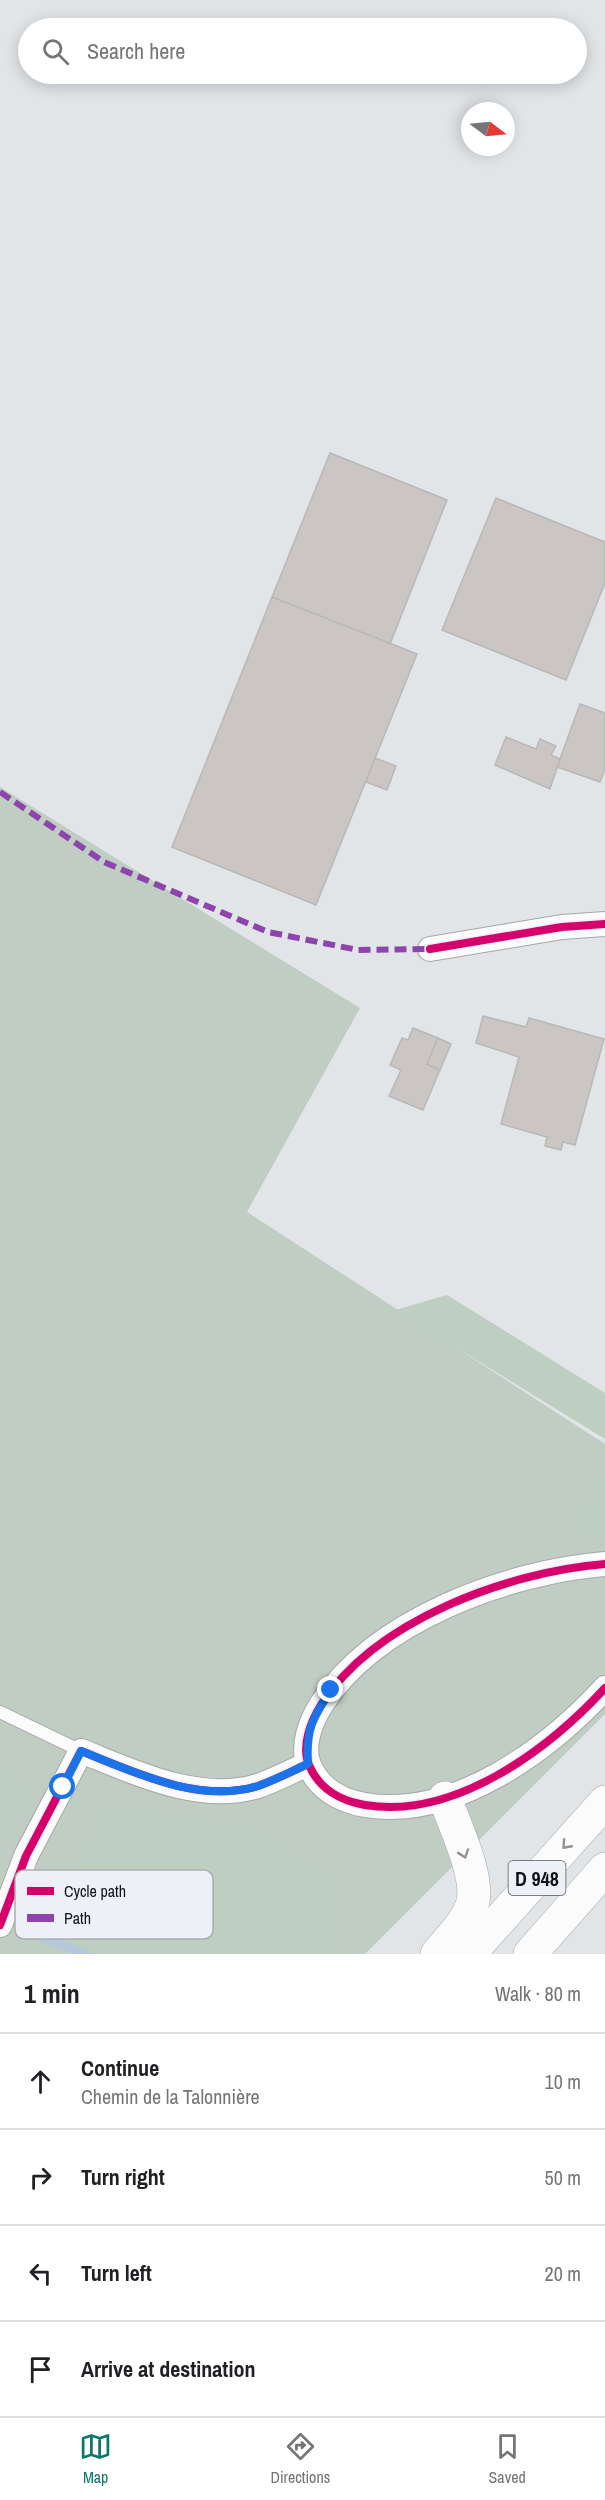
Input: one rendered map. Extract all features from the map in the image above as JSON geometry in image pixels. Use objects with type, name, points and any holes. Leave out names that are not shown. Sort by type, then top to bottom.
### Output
[{"type":"highway","points":[[437,1954],[465,1920],[473,1903],[474,1885],[445,1798]]},
{"type":"highway","name":"D 948","points":[[469,1954],[605,1802]]},
{"type":"highway","name":"D 948","points":[[530,1954],[605,1869]]},
{"type":"street","points":[[430,949],[562,927],[605,924]]},
{"type":"street","points":[[605,1564],[584,1566],[494,1587],[459,1599],[414,1623],[351,1668],[331,1690],[315,1715],[307,1737],[308,1764],[321,1784],[335,1797],[378,1808],[414,1806],[445,1798],[496,1777],[557,1736],[605,1688]]},
{"type":"street","points":[[21,1870],[81,1751],[141,1775],[195,1789],[216,1790],[257,1786],[308,1764]]},
{"type":"street","points":[[0,1924],[15,1885]]},
{"type":"lane","points":[[0,1712],[81,1751]]},
{"type":"shaded area","points":[[0,787],[360,1008],[247,1212],[605,1444],[605,1714],[365,1954],[0,1954]]},
{"type":"green space","points":[[447,1295],[605,1393],[605,1439],[395,1310]]},
{"type":"green space","points":[[605,1481],[605,1529],[575,1533],[597,1485]]},
{"type":"green space","points":[[0,1774],[12,1774],[24,1802],[0,1842]]},
{"type":"green space","points":[[111,1807],[253,1830],[331,1882],[322,1942],[323,1954],[42,1954],[49,1939],[213,1939],[213,1870],[81,1870]]},
{"type":"building","points":[[330,453],[447,500],[390,644],[272,597]]},
{"type":"building","points":[[496,498],[605,542],[605,583],[566,680],[442,630]]},
{"type":"building","points":[[272,597],[417,654],[316,905],[172,847]]},
{"type":"building","points":[[580,704],[605,713],[605,769],[600,782],[557,767]]},
{"type":"building","points":[[506,737],[536,749],[540,739],[556,746],[551,755],[560,759],[550,789],[495,765]]},
{"type":"building","points":[[375,758],[396,766],[387,790],[366,782]]},
{"type":"building","points":[[483,1016],[526,1027],[529,1018],[604,1039],[575,1145],[563,1142],[561,1150],[545,1146],[547,1137],[501,1124],[519,1057],[476,1043]]},
{"type":"building","points":[[413,1028],[438,1038],[427,1064],[440,1070],[423,1110],[389,1096],[401,1070],[390,1065],[402,1038],[408,1040]]},
{"type":"building","points":[[438,1038],[451,1044],[440,1070],[427,1064]]},
{"type":"waterway","points":[[46,1939],[86,1954]]},
{"type":"marked path","points":[[0,792],[104,862],[268,932],[358,950],[430,949]]},
{"type":"cycle path","points":[[430,949],[562,927],[605,924]]},
{"type":"cycle path","points":[[605,1564],[527,1577],[447,1606],[409,1625],[375,1648],[345,1675],[321,1705],[308,1734],[307,1758],[319,1781],[339,1797],[365,1805],[399,1807],[432,1802],[465,1791],[527,1756],[556,1735],[605,1688]]},
{"type":"cycle path","points":[[21,1870],[81,1751],[167,1783],[213,1791],[236,1791],[258,1786],[308,1764]]},
{"type":"cycle path","points":[[0,1925],[15,1885]]},
{"type":"route","points":[[63,1787],[81,1751],[141,1775],[195,1789],[226,1791],[257,1786],[308,1764],[307,1737],[315,1715],[331,1690]]}]
